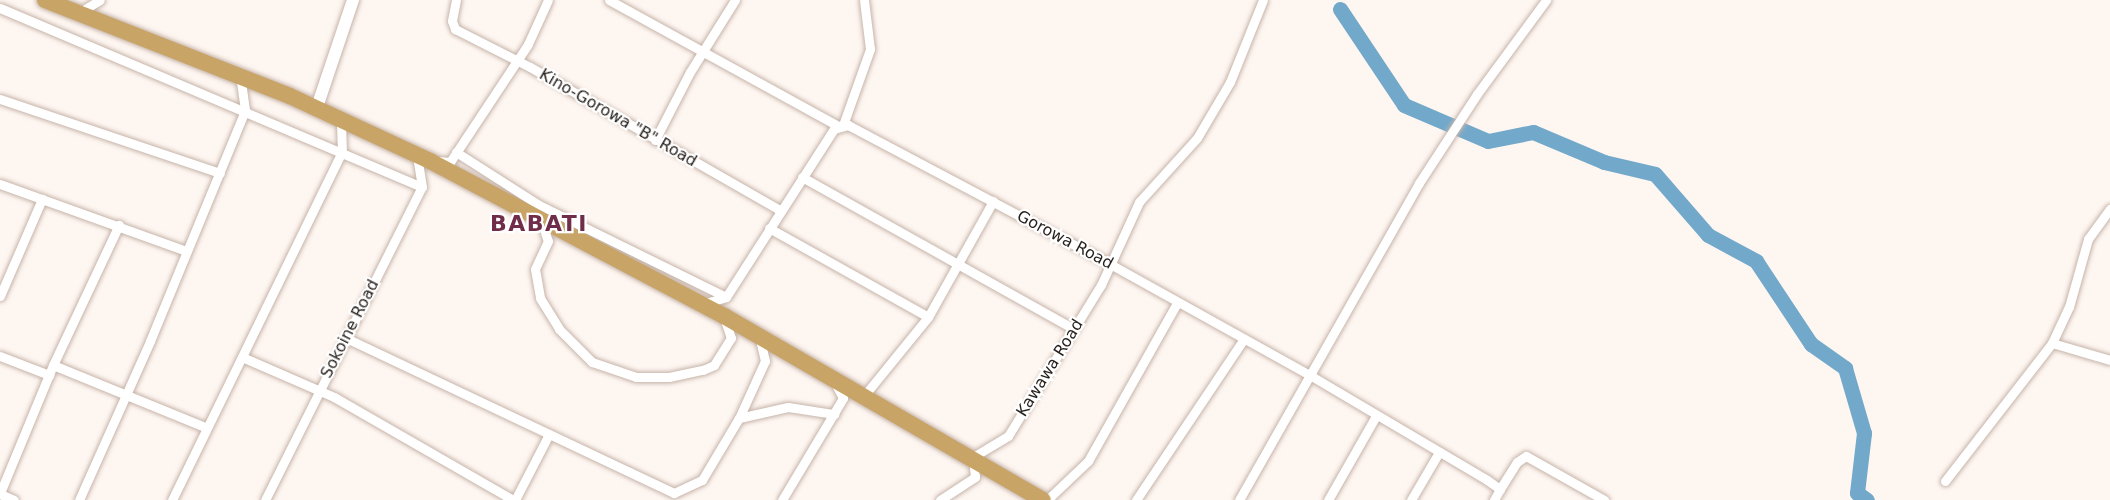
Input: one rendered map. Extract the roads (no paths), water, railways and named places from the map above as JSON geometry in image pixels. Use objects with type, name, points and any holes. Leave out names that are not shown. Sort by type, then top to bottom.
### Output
[{"type":"highway","points":[[45,0],[240,75],[341,117],[519,208],[540,212],[1045,500]]},
{"type":"street","points":[[80,12],[100,0]]},
{"type":"street","points":[[317,107],[353,0]]},
{"type":"street","name":"Kino-Gorowa \"B\" Road","points":[[456,0],[452,21],[455,29],[518,60],[780,210]]},
{"type":"street","points":[[0,8],[422,187],[423,158],[450,162],[518,60],[548,0]]},
{"type":"street","name":"Gorowa Road","points":[[609,0],[840,125],[993,201],[1112,265],[1243,340],[1308,374],[1500,489]]},
{"type":"street","points":[[655,140],[735,0]]},
{"type":"street","points":[[702,304],[726,297],[780,210],[840,125],[870,50],[864,0]]},
{"type":"street","name":"Kawawa Road","points":[[973,458],[1008,436],[1112,265],[1139,202],[1197,138],[1233,76],[1263,0]]},
{"type":"street","points":[[1239,500],[1308,374],[1419,183],[1477,94],[1546,0]]},
{"type":"street","points":[[79,500],[126,395],[245,110],[240,75]]},
{"type":"street","points":[[0,99],[220,173]]},
{"type":"street","points":[[172,500],[342,152],[341,117]]},
{"type":"street","points":[[456,152],[540,212],[726,297]]},
{"type":"street","points":[[802,177],[1074,329]]},
{"type":"street","points":[[0,184],[186,251]]},
{"type":"street","name":"Sokoine Road","points":[[265,500],[422,187]]},
{"type":"street","points":[[0,296],[42,199]]},
{"type":"street","points":[[863,397],[928,317],[993,201]]},
{"type":"street","points":[[1946,481],[2052,343],[2069,307],[2088,239],[2110,209]]},
{"type":"street","points":[[540,212],[548,241],[535,269],[540,298],[559,329],[600,366],[636,376],[669,377],[703,370],[714,365],[731,338],[724,316]]},
{"type":"street","points":[[14,500],[0,494],[53,365],[119,225]]},
{"type":"street","points":[[769,228],[928,317]]},
{"type":"street","points":[[1045,500],[1088,461],[1178,303]]},
{"type":"street","points":[[345,338],[549,434],[612,467],[678,493],[702,480],[739,418],[765,361],[759,336]]},
{"type":"street","points":[[1136,500],[1243,340]]},
{"type":"street","points":[[2052,343],[2110,360]]},
{"type":"street","points":[[0,356],[49,375]]},
{"type":"street","points":[[242,357],[319,389],[514,500],[549,434]]},
{"type":"street","points":[[53,365],[207,428]]},
{"type":"street","points":[[782,500],[843,398],[833,380]]},
{"type":"street","points":[[739,418],[788,407],[834,414]]},
{"type":"street","points":[[1328,500],[1376,416]]},
{"type":"street","points":[[1411,500],[1439,452]]},
{"type":"street","points":[[1494,500],[1517,462],[1526,456],[1604,500]]},
{"type":"street","points":[[940,500],[975,477],[973,458]]},
{"type":"waterway","points":[[1340,9],[1404,105],[1488,141],[1533,132],[1604,162],[1655,174],[1708,235],[1756,261],[1811,344],[1845,368],[1864,433],[1857,493],[1867,500]]},
{"type":"district","name":"BABATI","points":[[539,224]]}]
